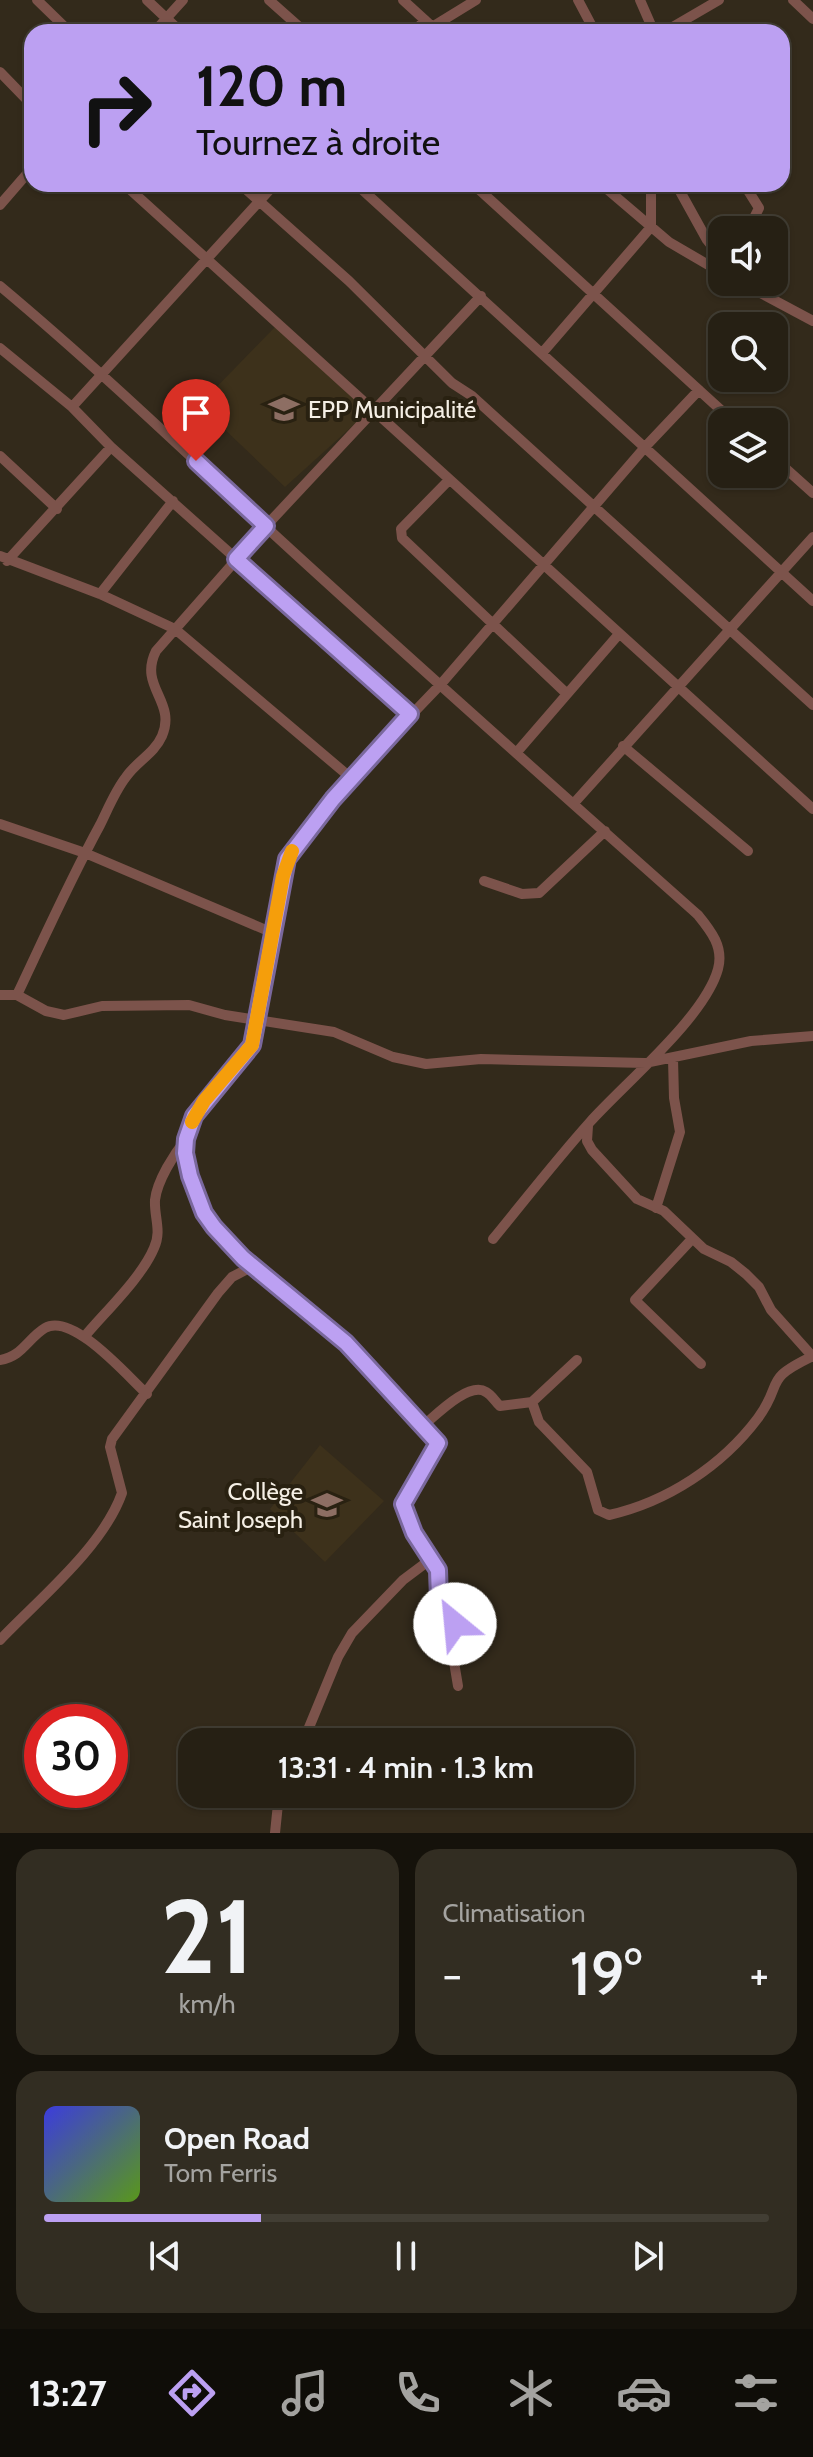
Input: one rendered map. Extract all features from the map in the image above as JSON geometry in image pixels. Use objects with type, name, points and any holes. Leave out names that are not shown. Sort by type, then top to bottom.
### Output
[{"type":"street","points":[[37,0],[62,24]]},
{"type":"street","points":[[147,0],[172,24]]},
{"type":"street","points":[[161,24],[183,0]]},
{"type":"street","points":[[269,0],[296,24]]},
{"type":"street","points":[[403,0],[430,24]]},
{"type":"street","points":[[435,24],[476,0]]},
{"type":"street","points":[[578,0],[591,24]]},
{"type":"street","points":[[640,0],[650,24]]},
{"type":"street","points":[[678,24],[719,0]]},
{"type":"street","points":[[793,0],[813,19]]},
{"type":"street","points":[[0,72],[24,97]]},
{"type":"street","points":[[0,205],[24,177]]},
{"type":"street","points":[[133,192],[813,809]]},
{"type":"street","points":[[249,192],[813,705]]},
{"type":"street","points":[[72,407],[268,192]]},
{"type":"street","points":[[365,192],[813,601]]},
{"type":"street","points":[[482,192],[719,408]]},
{"type":"street","points":[[610,192],[688,255],[708,266]]},
{"type":"street","points":[[543,352],[651,227],[651,192]]},
{"type":"street","points":[[680,192],[708,241]]},
{"type":"street","points":[[749,192],[759,208],[755,216]]},
{"type":"street","points":[[0,286],[104,373],[266,526],[698,915],[720,949],[719,966],[704,996],[684,1024],[589,1123],[493,1239]]},
{"type":"street","points":[[17,995],[85,853],[127,775],[160,741],[167,723],[165,708],[150,680],[149,665],[175,629],[236,559],[481,296]]},
{"type":"street","points":[[766,296],[813,321]]},
{"type":"street","points":[[0,348],[72,407],[111,447],[410,714]]},
{"type":"street","points":[[85,1336],[141,1270],[155,1247],[159,1222],[155,1196],[174,1154],[186,1139],[204,1101],[248,1052],[257,1021],[287,859],[298,841],[351,778],[441,684],[646,446],[699,390]]},
{"type":"street","points":[[111,447],[57,509],[4,559],[100,594],[175,629],[351,778]]},
{"type":"street","points":[[0,456],[57,509]]},
{"type":"street","points":[[788,471],[813,493]]},
{"type":"street","points":[[449,480],[408,520],[401,529],[402,538],[566,693]]},
{"type":"street","points":[[100,594],[173,501]]},
{"type":"street","points":[[575,802],[813,537]]},
{"type":"street","points":[[517,752],[619,634]]},
{"type":"street","points":[[623,746],[748,851]]},
{"type":"street","points":[[0,824],[85,853],[273,933]]},
{"type":"street","points":[[484,881],[522,894],[539,893],[605,831]]},
{"type":"street","points":[[0,995],[17,995],[46,1011],[64,1015],[102,1006],[149,1008],[176,1003],[257,1021],[334,1032],[393,1057],[426,1064],[481,1059],[645,1063],[751,1041],[813,1036]]},
{"type":"street","points":[[656,1208],[680,1132],[674,1098],[673,1059]]},
{"type":"street","points":[[532,1402],[539,1422],[587,1472],[598,1510],[609,1515],[674,1492],[698,1475],[753,1424],[777,1376],[813,1357],[771,1310],[759,1287],[746,1274],[692,1239],[664,1211],[637,1199],[592,1150],[587,1141],[589,1123]]},
{"type":"street","points":[[186,1139],[190,1176],[204,1213],[253,1266],[346,1343],[435,1437],[438,1448],[403,1504],[414,1533],[438,1570],[439,1599],[455,1618],[450,1638],[458,1686]]},
{"type":"street","points":[[692,1239],[635,1300],[701,1364]]},
{"type":"street","points":[[0,1640],[85,1551],[122,1493],[110,1447],[112,1439],[218,1293],[232,1277],[253,1266]]},
{"type":"street","points":[[0,1360],[16,1356],[45,1328],[55,1325],[85,1336],[147,1394]]},
{"type":"street","points":[[424,1425],[450,1401],[480,1390],[506,1408],[532,1402],[577,1360]]},
{"type":"street","points":[[310,1728],[325,1696],[333,1667],[352,1633],[403,1580],[431,1559]]},
{"type":"street","points":[[275,1833],[278,1808]]},
{"type":"shaded area","points":[[275,327],[369,411],[285,487],[199,405]]},
{"type":"shaded area","name":"Collège Saint Joseph","points":[[320,1445],[384,1501],[325,1562],[270,1509]]},
{"type":"slow traffic","points":[[192,1122],[204,1101],[252,1045],[283,876],[292,851]]},
{"type":"place","name":"EPP Municipalité","points":[[284,409]]},
{"type":"place","name":"Collège Saint Joseph","points":[[327,1505]]},
{"type":"route","points":[[196,461],[266,526],[236,559],[410,714],[333,799],[287,859],[252,1045],[194,1116],[185,1153],[190,1176],[204,1213],[243,1258],[274,1280],[346,1343],[388,1391],[435,1437],[438,1448],[412,1485],[403,1504],[414,1533],[438,1570],[439,1599],[453,1613],[455,1624]]}]
